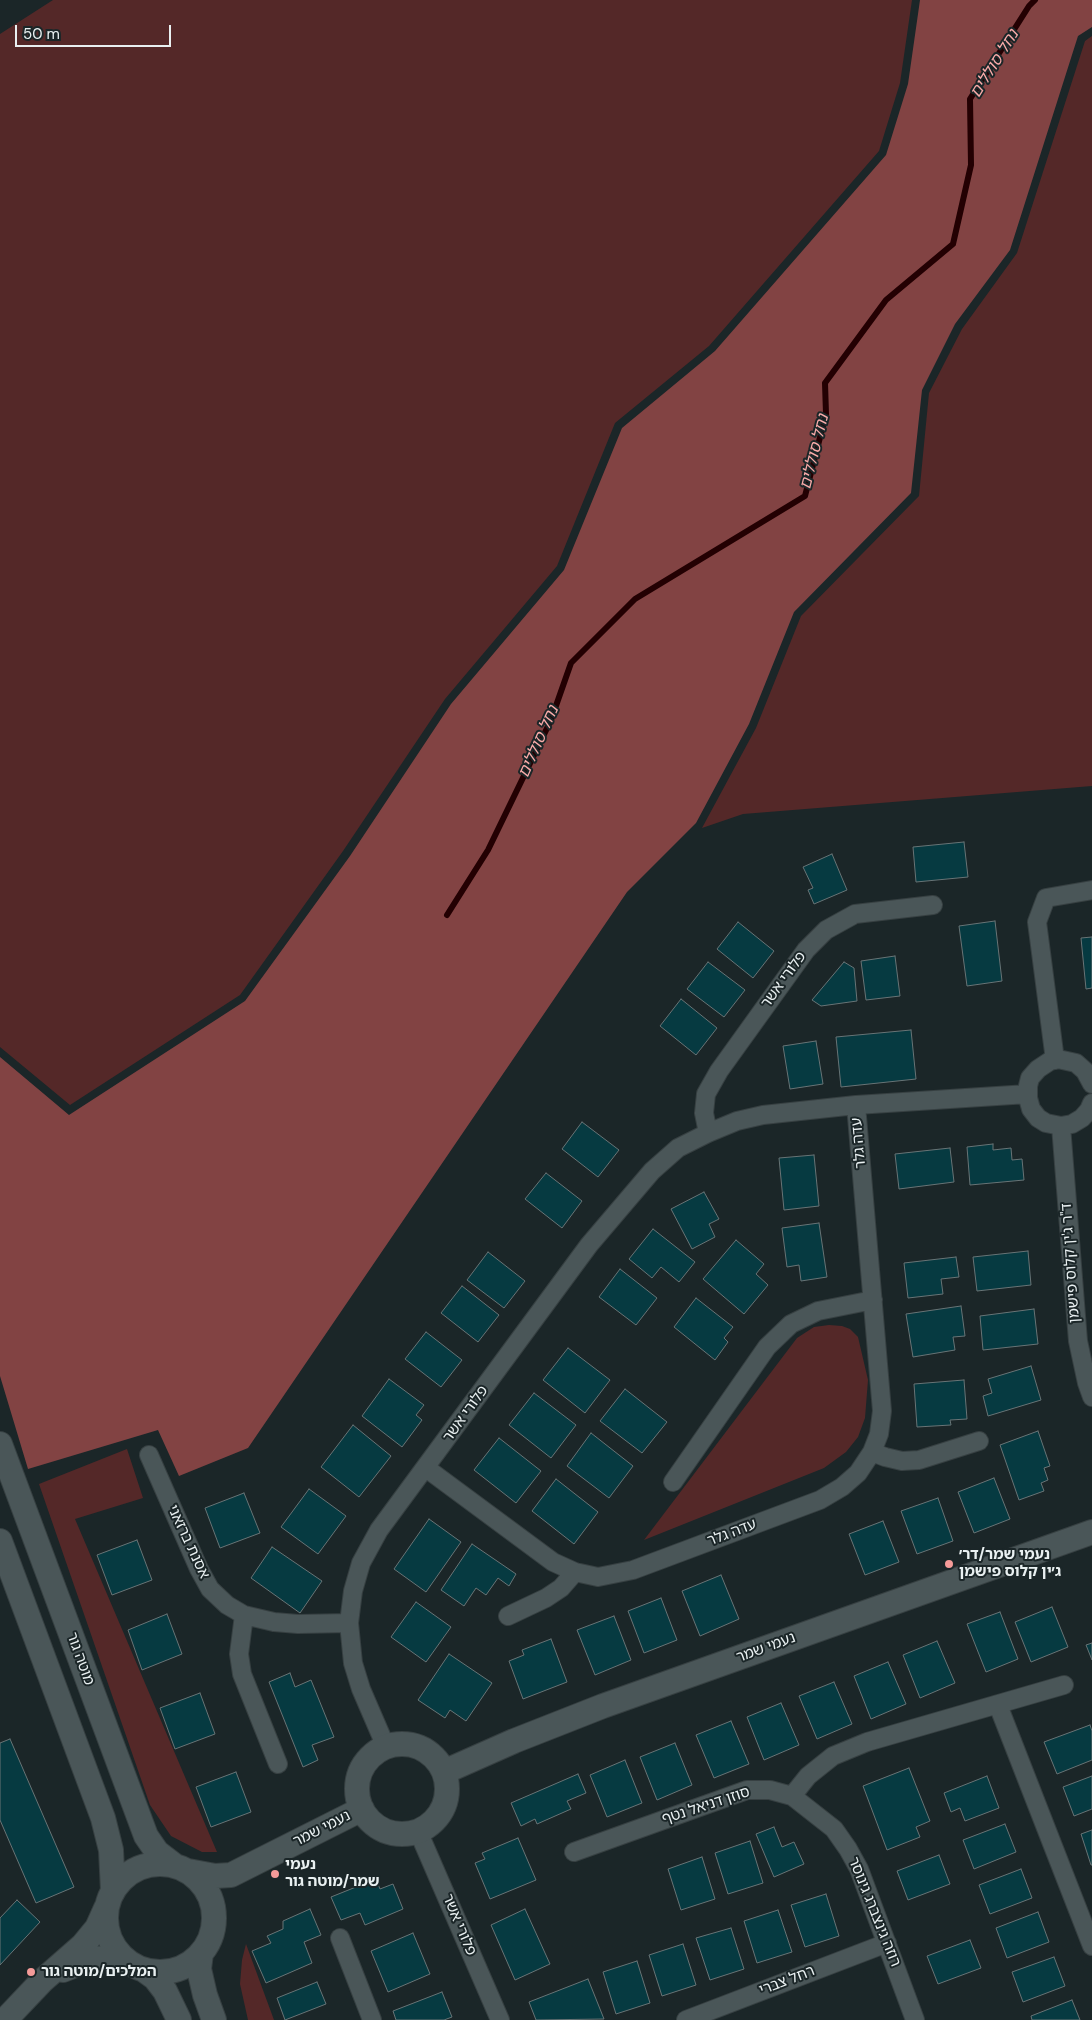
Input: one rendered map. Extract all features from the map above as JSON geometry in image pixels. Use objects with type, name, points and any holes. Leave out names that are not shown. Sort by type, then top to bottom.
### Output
[{"type":"street","points":[[1055,1060],[1037,922],[1046,898],[1092,890]]},
{"type":"street","name":"פלורי אשר","points":[[708,1133],[704,1113],[706,1094],[724,1063],[812,943],[826,930],[855,914],[933,905]]},
{"type":"street","points":[[1092,1084],[1085,1071],[1076,1064],[1070,1061],[1055,1060],[1038,1069],[1030,1078],[1028,1094],[1031,1109],[1038,1118],[1046,1123],[1061,1126],[1072,1124],[1082,1118],[1092,1103]]},
{"type":"street","name":"פלורי אשר","points":[[386,1747],[361,1689],[353,1663],[349,1623],[352,1591],[361,1563],[379,1530],[583,1253],[652,1170],[678,1148],[708,1133],[737,1121],[763,1115],[856,1105],[1028,1094]]},
{"type":"street","name":"עדה גלר","points":[[426,1468],[552,1562],[575,1572],[598,1577],[633,1570],[820,1500],[842,1487],[858,1473],[872,1452],[879,1434],[882,1411],[856,1105]]},
{"type":"street","name":"ד\"ר ג'ין קלוס פישמן","points":[[1061,1126],[1078,1341],[1092,1398]]},
{"type":"street","points":[[673,1482],[767,1347],[791,1324],[818,1311],[873,1300]]},
{"type":"street","points":[[872,1452],[902,1461],[920,1460],[979,1441]]},
{"type":"street","name":"מוטה גור","points":[[0,1444],[146,1836],[157,1852],[181,1868]]},
{"type":"street","name":"אסנת ברזאני","points":[[149,1455],[199,1569],[210,1589],[227,1605],[244,1615],[298,1624],[349,1623]]},
{"type":"street","name":"נעמי שמר","points":[[444,1772],[514,1741],[603,1706],[1092,1532]]},
{"type":"street","points":[[0,1541],[103,1818],[111,1850],[109,1900],[105,1918],[108,1936],[117,1952],[155,1978],[165,1991],[179,2020]]},
{"type":"street","points":[[508,1616],[546,1598],[561,1588],[575,1572]]},
{"type":"street","points":[[244,1615],[239,1654],[242,1674],[278,1764]]},
{"type":"street","points":[[792,1796],[808,1776],[833,1756],[867,1742],[1064,1685]]},
{"type":"street","points":[[998,1705],[1092,1946]]},
{"type":"street","points":[[397,1744],[420,1748],[438,1762],[444,1772],[447,1792],[443,1807],[435,1820],[418,1831],[408,1834],[397,1834],[386,1831],[368,1818],[362,1809],[358,1797],[361,1773],[366,1762],[375,1753],[386,1747],[397,1744]]},
{"type":"street","name":"סוזן דניאל נטף","points":[[574,1852],[747,1790],[770,1790],[792,1796]]},
{"type":"street","name":"רוזה גינצברג גינוסר","points":[[792,1796],[834,1829],[859,1869],[915,2020]]},
{"type":"street","name":"נעמי שמר","points":[[181,1868],[215,1876],[231,1875],[362,1809]]},
{"type":"street","name":"פלורי אשר","points":[[418,1831],[495,2018]]},
{"type":"street","points":[[5,2020],[42,1982],[84,1945],[97,1928],[109,1900],[124,1877],[139,1867],[156,1863],[181,1868],[206,1888],[212,1904],[214,1920],[211,1938],[201,1953],[190,1964],[175,1970],[159,1972],[105,1958],[91,1959],[72,1965],[42,1982]]},
{"type":"street","name":"נעמי שמר","points":[[214,1920],[237,1878],[256,1863]]},
{"type":"street","points":[[340,1938],[372,2020]]},
{"type":"street","name":"רחל צברי","points":[[686,2020],[712,2015],[887,1943]]},
{"type":"street","points":[[201,1953],[199,1969],[205,1996],[214,2020]]},
{"type":"shaded area","points":[[53,0],[912,0],[900,83],[879,151],[709,346],[615,423],[557,566],[445,699],[343,851],[240,995],[70,1105],[0,1047],[0,34]]},
{"type":"shaded area","points":[[920,0],[1092,0],[1092,27],[1078,36],[1010,250],[955,324],[922,390],[911,493],[794,612],[749,724],[696,823],[627,892],[248,1448],[179,1476],[158,1430],[28,1469],[0,1376],[0,1057],[69,1115],[245,1001],[350,856],[451,704],[564,570],[622,428],[715,351],[886,155],[908,84]]},
{"type":"shaded area","points":[[1092,36],[1092,786],[743,814],[702,828],[756,728],[801,616],[919,496],[929,393],[962,329],[1017,253],[1085,41]]},
{"type":"shaded area","points":[[829,1325],[850,1329],[858,1337],[868,1380],[865,1418],[858,1437],[846,1452],[824,1468],[644,1540],[797,1338],[814,1327]]},
{"type":"shaded area","points":[[127,1449],[143,1498],[75,1519],[217,1852],[202,1852],[171,1836],[150,1805],[39,1484]]},
{"type":"shaded area","points":[[246,1944],[274,2020],[248,2020],[240,1984],[242,1960]]},
{"type":"building","points":[[964,842],[968,877],[916,882],[913,847]]},
{"type":"building","points":[[832,854],[847,890],[814,904],[808,890],[813,888],[803,867]]},
{"type":"building","points":[[995,921],[1002,981],[967,986],[959,926]]},
{"type":"building","points":[[738,922],[774,951],[753,978],[717,949]]},
{"type":"building","points":[[1092,937],[1092,988],[1086,989],[1081,938]]},
{"type":"building","points":[[895,956],[900,996],[866,1000],[861,961]]},
{"type":"building","points":[[708,962],[745,990],[724,1017],[687,989]]},
{"type":"building","points":[[844,962],[854,968],[857,1001],[821,1006],[812,1000]]},
{"type":"building","points":[[681,999],[717,1028],[696,1055],[660,1026]]},
{"type":"building","points":[[911,1030],[916,1079],[841,1087],[836,1037]]},
{"type":"building","points":[[816,1041],[823,1084],[790,1089],[783,1046]]},
{"type":"building","points":[[582,1122],[619,1150],[598,1177],[562,1149]]},
{"type":"building","points":[[993,1144],[993,1150],[1011,1148],[1012,1160],[1022,1159],[1024,1180],[970,1185],[967,1147]]},
{"type":"building","points":[[950,1148],[954,1182],[899,1189],[895,1154]]},
{"type":"building","points":[[814,1155],[819,1206],[784,1210],[779,1158]]},
{"type":"building","points":[[546,1173],[582,1201],[562,1228],[525,1199]]},
{"type":"building","points":[[704,1192],[719,1219],[709,1224],[715,1237],[692,1249],[671,1209]]},
{"type":"building","points":[[819,1223],[827,1277],[801,1281],[799,1265],[787,1267],[782,1228]]},
{"type":"building","points":[[653,1229],[695,1262],[679,1282],[661,1267],[652,1278],[629,1259]]},
{"type":"building","points":[[736,1240],[764,1264],[756,1274],[768,1285],[744,1314],[703,1279]]},
{"type":"building","points":[[1028,1251],[1031,1285],[977,1291],[973,1257]]},
{"type":"building","points":[[488,1252],[525,1281],[504,1308],[467,1280]]},
{"type":"building","points":[[956,1257],[959,1277],[941,1279],[943,1294],[908,1298],[904,1263]]},
{"type":"building","points":[[620,1269],[657,1298],[636,1325],[599,1297]]},
{"type":"building","points":[[462,1286],[499,1315],[478,1342],[441,1313]]},
{"type":"building","points":[[696,1298],[733,1327],[724,1338],[728,1342],[715,1360],[674,1327]]},
{"type":"building","points":[[961,1306],[965,1336],[953,1337],[955,1350],[913,1357],[906,1314]]},
{"type":"building","points":[[1034,1309],[1038,1344],[983,1350],[980,1316]]},
{"type":"building","points":[[426,1332],[462,1360],[441,1387],[405,1359]]},
{"type":"building","points":[[568,1348],[610,1380],[585,1413],[543,1380]]},
{"type":"building","points":[[1031,1366],[1041,1400],[988,1416],[983,1396],[992,1393],[988,1379]]},
{"type":"building","points":[[389,1379],[424,1405],[416,1415],[422,1420],[402,1447],[362,1416]]},
{"type":"building","points":[[964,1380],[967,1419],[950,1420],[951,1425],[917,1427],[914,1384]]},
{"type":"building","points":[[625,1389],[667,1422],[642,1453],[600,1421]]},
{"type":"building","points":[[534,1393],[576,1425],[551,1458],[509,1425]]},
{"type":"building","points":[[353,1425],[391,1456],[359,1497],[321,1467]]},
{"type":"building","points":[[1038,1431],[1050,1466],[1044,1468],[1048,1480],[1041,1483],[1044,1491],[1019,1500],[1000,1445]]},
{"type":"building","points":[[591,1433],[633,1466],[609,1498],[567,1466]]},
{"type":"building","points":[[499,1438],[541,1471],[516,1503],[474,1470]]},
{"type":"building","points":[[994,1478],[1010,1519],[974,1533],[958,1492]]},
{"type":"building","points":[[556,1479],[598,1512],[574,1544],[532,1511]]},
{"type":"building","points":[[309,1489],[346,1516],[318,1554],[281,1527]]},
{"type":"building","points":[[244,1493],[260,1533],[220,1548],[205,1508]]},
{"type":"building","points":[[938,1498],[953,1541],[917,1554],[901,1511]]},
{"type":"building","points":[[429,1519],[461,1542],[426,1592],[394,1569]]},
{"type":"building","points":[[883,1521],[899,1562],[865,1575],[849,1534]]},
{"type":"building","points":[[137,1540],[152,1580],[112,1595],[97,1555]]},
{"type":"building","points":[[472,1544],[516,1574],[509,1586],[498,1578],[486,1595],[476,1588],[464,1606],[441,1590]]},
{"type":"building","points":[[272,1547],[322,1581],[300,1613],[251,1578]]},
{"type":"building","points":[[721,1575],[739,1619],[700,1636],[682,1591]]},
{"type":"building","points":[[661,1598],[677,1640],[644,1653],[628,1611]]},
{"type":"building","points":[[416,1602],[451,1627],[426,1662],[391,1637]]},
{"type":"building","points":[[1052,1607],[1068,1647],[1031,1662],[1015,1622]]},
{"type":"building","points":[[1000,1612],[1018,1659],[986,1672],[967,1624]]},
{"type":"building","points":[[167,1614],[182,1654],[142,1670],[128,1630]]},
{"type":"building","points":[[614,1616],[631,1660],[595,1675],[577,1630]]},
{"type":"building","points":[[551,1639],[567,1682],[523,1699],[509,1661],[524,1655],[522,1650]]},
{"type":"building","points":[[937,1641],[955,1683],[920,1698],[903,1655]]},
{"type":"building","points":[[1092,1643],[1092,1660],[1086,1645]]},
{"type":"building","points":[[449,1654],[492,1683],[466,1721],[450,1710],[445,1718],[418,1700]]},
{"type":"building","points":[[888,1662],[906,1704],[871,1719],[854,1676]]},
{"type":"building","points":[[290,1673],[295,1687],[311,1680],[334,1737],[312,1745],[318,1760],[303,1767],[269,1682]]},
{"type":"building","points":[[834,1682],[852,1724],[817,1739],[799,1696]]},
{"type":"building","points":[[200,1693],[215,1734],[175,1749],[160,1708]]},
{"type":"building","points":[[781,1703],[799,1745],[764,1760],[747,1717]]},
{"type":"building","points":[[731,1721],[749,1764],[714,1778],[696,1735]]},
{"type":"building","points":[[1090,1725],[1092,1731],[1092,1760],[1057,1774],[1044,1742]]},
{"type":"building","points":[[10,1739],[74,1887],[36,1903],[0,1820],[0,1743]]},
{"type":"building","points":[[675,1743],[692,1785],[657,1800],[640,1757]]},
{"type":"building","points":[[625,1760],[642,1803],[607,1817],[590,1775]]},
{"type":"building","points":[[909,1768],[930,1821],[916,1827],[920,1837],[887,1850],[863,1786]]},
{"type":"building","points":[[236,1772],[251,1812],[211,1827],[196,1787]]},
{"type":"building","points":[[578,1774],[586,1793],[567,1801],[571,1809],[537,1824],[535,1819],[521,1826],[511,1803]]},
{"type":"building","points":[[987,1776],[999,1808],[965,1821],[960,1808],[951,1812],[944,1793]]},
{"type":"building","points":[[1092,1776],[1092,1809],[1074,1816],[1063,1787]]},
{"type":"building","points":[[1005,1824],[1016,1852],[974,1869],[963,1840]]},
{"type":"building","points":[[774,1827],[782,1847],[794,1842],[804,1864],[774,1877],[756,1834]]},
{"type":"building","points":[[1092,1830],[1092,1865],[1091,1865],[1081,1834]]},
{"type":"building","points":[[518,1838],[536,1880],[490,1899],[475,1863],[485,1859],[482,1853]]},
{"type":"building","points":[[750,1841],[763,1883],[728,1894],[715,1853]]},
{"type":"building","points":[[939,1855],[950,1884],[908,1900],[897,1871]]},
{"type":"building","points":[[702,1857],[715,1899],[681,1910],[668,1869]]},
{"type":"building","points":[[1021,1869],[1032,1898],[990,1914],[979,1885]]},
{"type":"building","points":[[376,1879],[380,1889],[393,1884],[403,1909],[365,1925],[360,1913],[341,1920],[331,1897]]},
{"type":"building","points":[[826,1894],[839,1936],[805,1947],[791,1905]]},
{"type":"building","points":[[17,1900],[40,1922],[0,1965],[0,1918]]},
{"type":"building","points":[[310,1909],[321,1935],[304,1942],[312,1963],[266,1983],[252,1951],[271,1943],[267,1936],[283,1929],[283,1921]]},
{"type":"building","points":[[525,1909],[550,1964],[515,1980],[491,1925]]},
{"type":"building","points":[[778,1910],[792,1952],[757,1963],[744,1921]]},
{"type":"building","points":[[1038,1912],[1049,1942],[1007,1958],[996,1928]]},
{"type":"building","points":[[731,1928],[744,1969],[710,1980],[696,1938]]},
{"type":"building","points":[[413,1933],[430,1974],[388,1992],[371,1951]]},
{"type":"building","points":[[970,1940],[981,1968],[938,1984],[927,1956]]},
{"type":"building","points":[[683,1944],[696,1985],[662,1996],[649,1955]]},
{"type":"building","points":[[1054,1957],[1065,1986],[1023,2002],[1012,1972]]},
{"type":"building","points":[[637,1961],[650,2003],[616,2014],[603,1972]]},
{"type":"building","points":[[588,1979],[604,2019],[536,2020],[529,2002]]},
{"type":"building","points":[[317,1982],[326,2004],[285,2020],[277,1998]]},
{"type":"building","points":[[442,1992],[452,2017],[444,2020],[396,2020],[393,2011]]},
{"type":"building","points":[[1072,2000],[1080,2020],[1032,2020],[1031,2016]]},
{"type":"waterway","name":"נחל סוללים","points":[[447,915],[488,850],[551,720],[571,663],[635,599],[805,496],[826,414],[825,383],[886,300],[953,244],[971,165],[970,99],[1029,6],[1035,0]]},
{"type":"place","name":"נעמי שמר/דר׳ ג׳ין קלוס פישמן","points":[[949,1564]]},
{"type":"place","name":"נעמי שמר/מוטה גור","points":[[275,1874]]},
{"type":"place","name":"המלכים/מוטה גור","points":[[31,1972]]}]
